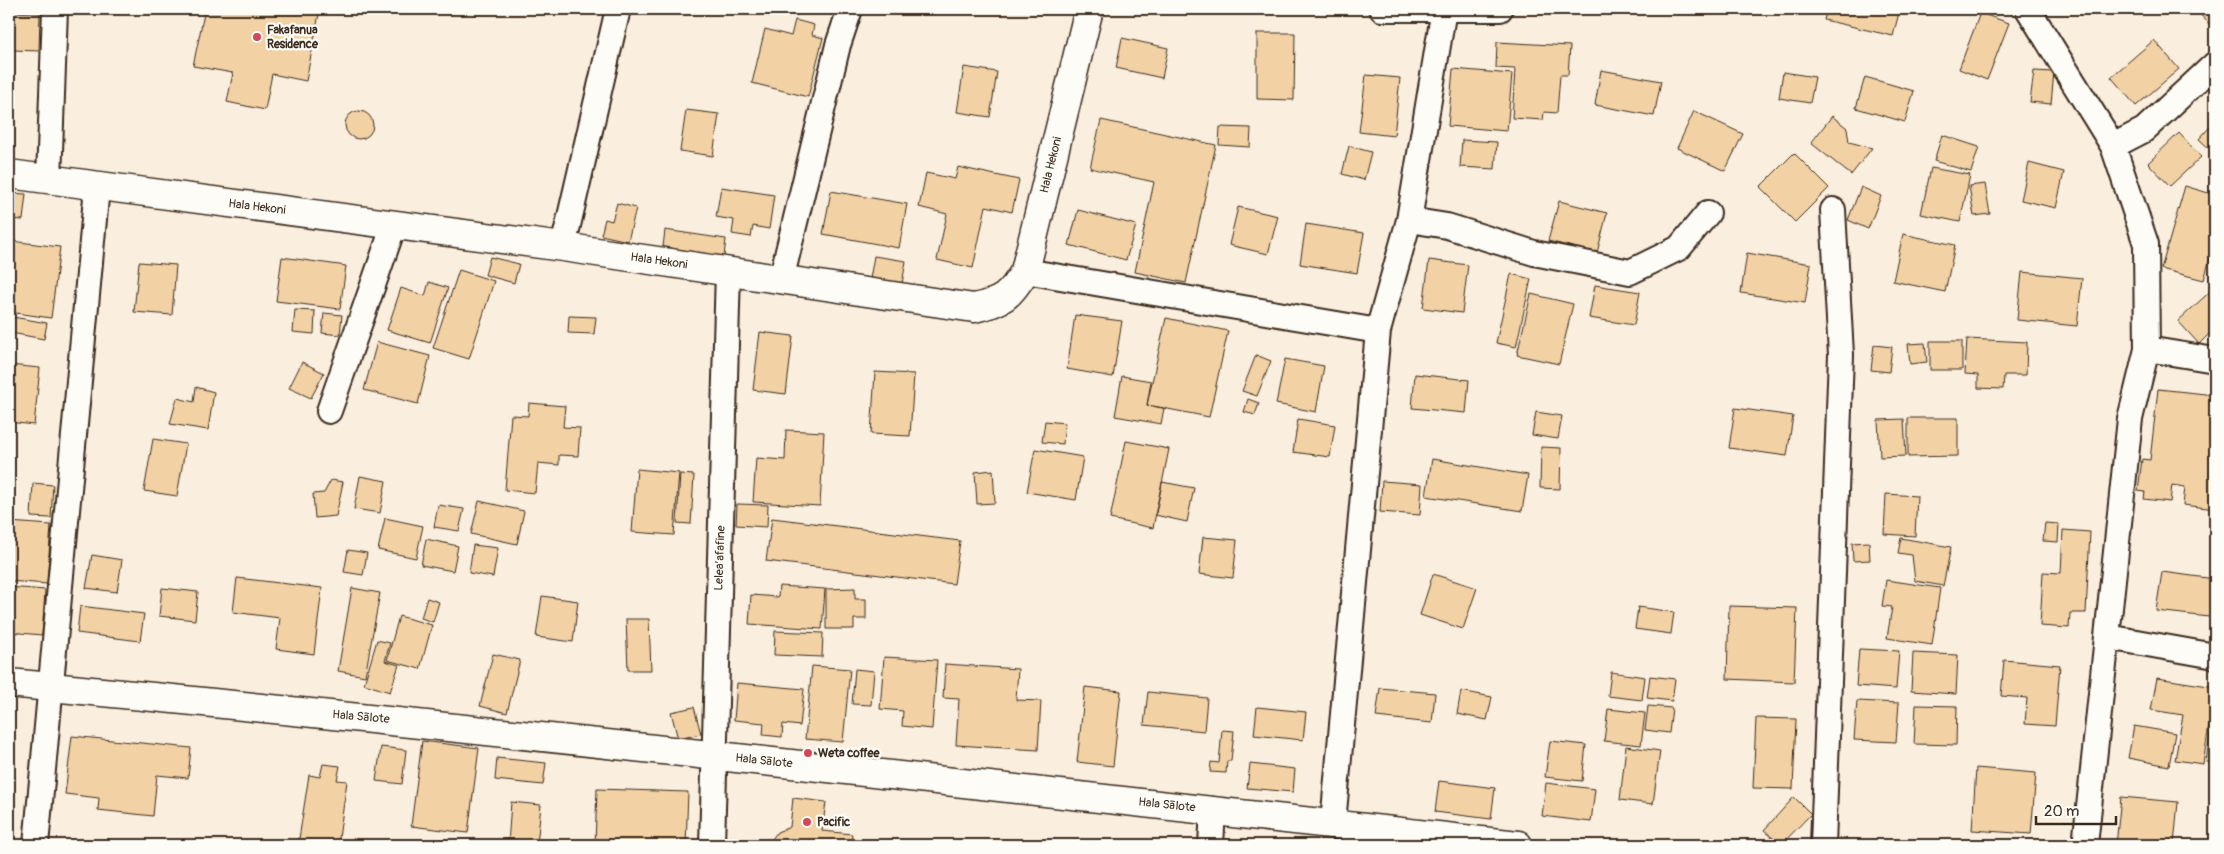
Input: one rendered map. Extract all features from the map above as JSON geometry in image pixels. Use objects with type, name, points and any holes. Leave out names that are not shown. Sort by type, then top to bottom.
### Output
[{"type":"main road","name":"Hala Hekoni","points":[[9,174],[563,247],[974,308],[998,303],[1014,289],[1025,271],[1089,9]]},
{"type":"main road","name":"Hala Sālote","points":[[9,683],[417,722],[1518,845]]},
{"type":"street","points":[[49,180],[55,9]]},
{"type":"street","points":[[563,247],[618,9]]},
{"type":"street","points":[[781,280],[838,45],[850,9]]},
{"type":"street","points":[[1382,9],[1500,9]]},
{"type":"street","points":[[1333,823],[1378,330],[1409,220],[1444,9]]},
{"type":"street","points":[[2028,9],[2113,146],[2146,244],[2147,349],[2130,418],[2108,637],[2084,845]]},
{"type":"street","points":[[2113,146],[2144,130],[2215,64]]},
{"type":"street","points":[[36,845],[97,187]]},
{"type":"street","points":[[1823,845],[1840,355],[1832,210]]},
{"type":"street","points":[[1409,220],[1447,226],[1534,253],[1630,272],[1679,248],[1708,213]]},
{"type":"street","points":[[329,411],[394,225]]},
{"type":"street","name":"Lelea’afafine","points":[[712,845],[728,271]]},
{"type":"street","points":[[1025,271],[1378,330]]},
{"type":"street","points":[[2147,349],[2215,360]]},
{"type":"street","points":[[2108,637],[2215,656]]},
{"type":"street","points":[[1211,845],[1213,810]]},
{"type":"building","name":"Fakafanua Residence","points":[[205,9],[320,9],[306,81],[272,74],[265,110],[227,102],[233,73],[193,66]]},
{"type":"building","points":[[1827,9],[1900,9],[1893,36],[1824,20]]},
{"type":"building","points":[[2195,9],[2215,9],[2215,21],[2210,25]]},
{"type":"building","points":[[9,12],[40,13],[39,51],[13,50],[13,56],[9,56]]},
{"type":"building","points":[[1980,13],[2009,23],[1987,80],[1959,69]]},
{"type":"building","points":[[795,20],[814,25],[812,35],[823,38],[808,97],[752,83],[765,29],[791,36]]},
{"type":"building","points":[[1257,33],[1295,33],[1294,100],[1257,99]]},
{"type":"building","points":[[1122,38],[1168,48],[1162,78],[1116,68]]},
{"type":"building","points":[[2154,40],[2179,69],[2136,106],[2111,77]]},
{"type":"building","points":[[1497,42],[1570,46],[1568,75],[1560,75],[1557,113],[1544,112],[1543,120],[1512,118],[1515,69],[1496,68]]},
{"type":"building","points":[[964,67],[997,72],[990,117],[957,112]]},
{"type":"building","points":[[1453,69],[1512,74],[1507,131],[1448,126]]},
{"type":"building","points":[[1601,70],[1661,81],[1654,116],[1595,105]]},
{"type":"building","points":[[2034,71],[2054,72],[2051,104],[2030,102]]},
{"type":"building","points":[[1783,72],[1815,77],[1810,103],[1779,98]]},
{"type":"building","points":[[1366,75],[1400,78],[1394,136],[1359,132]]},
{"type":"building","points":[[1865,77],[1914,91],[1905,122],[1856,108]]},
{"type":"building","points":[[686,110],[719,114],[713,156],[680,151]]},
{"type":"building","points":[[359,111],[369,115],[373,125],[369,135],[359,139],[349,135],[345,125],[349,115]]},
{"type":"building","points":[[1694,111],[1743,134],[1725,171],[1677,148]]},
{"type":"building","points":[[1832,116],[1847,128],[1849,142],[1872,148],[1851,175],[1811,143]]},
{"type":"building","points":[[1101,120],[1216,145],[1186,283],[1135,272],[1154,182],[1090,168]]},
{"type":"building","points":[[2215,121],[2215,154],[2199,139]]},
{"type":"building","points":[[1220,127],[1251,128],[1250,147],[1219,145]]},
{"type":"building","points":[[2179,133],[2201,157],[2170,186],[2148,163]]},
{"type":"building","points":[[1942,135],[1979,147],[1971,172],[1934,161]]},
{"type":"building","points":[[1462,140],[1497,142],[1495,169],[1460,167]]},
{"type":"building","points":[[1349,146],[1371,152],[1364,180],[1342,174]]},
{"type":"building","points":[[1794,153],[1829,188],[1795,222],[1760,187]]},
{"type":"building","points":[[2029,163],[2064,172],[2056,208],[2021,200]]},
{"type":"building","points":[[958,167],[1019,180],[1012,212],[986,206],[973,268],[937,260],[947,214],[919,207],[926,173],[955,179]]},
{"type":"building","points":[[1931,168],[1970,175],[1960,222],[1921,214]]},
{"type":"building","points":[[1985,184],[1990,214],[1974,216],[1969,186]]},
{"type":"building","points":[[2185,186],[2215,195],[2215,240],[2204,280],[2161,269]]},
{"type":"building","points":[[721,187],[774,195],[769,229],[753,226],[751,237],[732,234],[734,220],[716,217]]},
{"type":"building","points":[[1861,187],[1881,196],[1868,229],[1848,220]]},
{"type":"building","points":[[831,191],[907,204],[899,248],[823,234]]},
{"type":"building","points":[[9,193],[26,194],[23,220],[9,219]]},
{"type":"building","points":[[1559,201],[1607,213],[1597,253],[1548,241]]},
{"type":"building","points":[[617,203],[636,208],[628,241],[601,235],[605,219],[612,221]]},
{"type":"building","points":[[1238,207],[1278,216],[1268,254],[1229,245]]},
{"type":"building","points":[[1078,210],[1136,225],[1126,260],[1069,245]]},
{"type":"building","points":[[1306,224],[1364,233],[1357,273],[1300,264]]},
{"type":"building","points":[[665,230],[726,239],[724,257],[663,247]]},
{"type":"building","points":[[1903,234],[1955,245],[1945,292],[1893,281]]},
{"type":"building","points":[[11,241],[60,247],[51,318],[9,312]]},
{"type":"building","points":[[1747,253],[1811,264],[1805,303],[1741,293]]},
{"type":"building","points":[[874,256],[906,261],[902,284],[870,279]]},
{"type":"building","points":[[282,257],[346,266],[340,309],[276,301]]},
{"type":"building","points":[[490,257],[519,264],[514,283],[485,275]]},
{"type":"building","points":[[1429,260],[1468,265],[1462,313],[1423,308]]},
{"type":"building","points":[[139,262],[176,265],[172,315],[134,312]]},
{"type":"building","points":[[459,270],[494,281],[469,359],[433,348]]},
{"type":"building","points":[[2022,272],[2082,278],[2077,326],[2017,320]]},
{"type":"building","points":[[1511,274],[1531,279],[1516,347],[1496,343]]},
{"type":"building","points":[[429,282],[448,288],[430,343],[387,330],[401,288],[425,296]]},
{"type":"building","points":[[1595,285],[1640,292],[1634,325],[1589,318]]},
{"type":"building","points":[[2215,287],[2215,328],[2199,344],[2178,321]]},
{"type":"building","points":[[1531,294],[1573,304],[1559,364],[1517,355]]},
{"type":"building","points":[[295,310],[315,311],[314,334],[293,332]]},
{"type":"building","points":[[324,313],[342,315],[340,335],[322,333]]},
{"type":"building","points":[[1075,315],[1122,321],[1113,377],[1067,369]]},
{"type":"building","points":[[569,316],[596,317],[594,334],[568,333]]},
{"type":"building","points":[[13,317],[47,323],[44,339],[11,333]]},
{"type":"building","points":[[1166,318],[1228,331],[1209,417],[1147,405]]},
{"type":"building","points":[[760,332],[793,336],[786,394],[753,390]]},
{"type":"building","points":[[1967,339],[2027,342],[2026,375],[2004,375],[2003,389],[1978,388],[1978,375],[1965,374]]},
{"type":"building","points":[[1930,341],[1962,341],[1962,370],[1930,370]]},
{"type":"building","points":[[377,342],[430,356],[418,404],[364,390]]},
{"type":"building","points":[[1925,343],[1927,362],[1910,364],[1908,344]]},
{"type":"building","points":[[1874,345],[1892,347],[1889,372],[1871,370]]},
{"type":"building","points":[[1256,355],[1271,361],[1257,396],[1242,391]]},
{"type":"building","points":[[1285,359],[1324,366],[1316,412],[1276,404]]},
{"type":"building","points":[[302,362],[324,373],[311,398],[289,388]]},
{"type":"building","points":[[9,365],[40,368],[34,425],[9,422]]},
{"type":"building","points":[[875,372],[914,374],[910,436],[871,434]]},
{"type":"building","points":[[1415,374],[1469,380],[1466,413],[1412,408]]},
{"type":"building","points":[[1122,376],[1151,381],[1147,405],[1164,408],[1161,424],[1115,416]]},
{"type":"building","points":[[196,387],[214,392],[208,430],[170,424],[177,398],[194,402]]},
{"type":"building","points":[[2158,389],[2215,395],[2215,509],[2183,505],[2185,487],[2172,485],[2170,502],[2144,499],[2145,492],[2138,491],[2142,459],[2150,460]]},
{"type":"building","points":[[1248,399],[1259,403],[1255,415],[1244,412]]},
{"type":"building","points":[[529,403],[565,406],[563,427],[580,428],[578,456],[559,455],[559,465],[538,463],[535,493],[505,490],[511,415],[528,416]]},
{"type":"building","points":[[1735,408],[1793,416],[1787,456],[1729,448]]},
{"type":"building","points":[[1536,412],[1562,416],[1558,439],[1532,435]]},
{"type":"building","points":[[1908,418],[1958,418],[1958,456],[1908,457]]},
{"type":"building","points":[[1298,419],[1335,425],[1330,457],[1293,452]]},
{"type":"building","points":[[1904,419],[1906,456],[1880,457],[1878,420]]},
{"type":"building","points":[[1045,421],[1065,423],[1063,444],[1042,442]]},
{"type":"building","points":[[786,430],[824,432],[820,506],[753,502],[756,458],[785,460]]},
{"type":"building","points":[[153,439],[186,444],[177,496],[144,491]]},
{"type":"building","points":[[1126,441],[1169,449],[1153,528],[1110,519]]},
{"type":"building","points":[[1541,447],[1561,448],[1560,489],[1540,488]]},
{"type":"building","points":[[1035,449],[1083,457],[1076,500],[1027,492]]},
{"type":"building","points":[[1432,459],[1528,475],[1522,511],[1426,496]]},
{"type":"building","points":[[637,469],[679,473],[674,535],[632,532]]},
{"type":"building","points":[[993,470],[995,503],[977,504],[975,472]]},
{"type":"building","points":[[680,474],[694,475],[691,524],[677,523]]},
{"type":"building","points":[[360,476],[386,481],[380,513],[354,509]]},
{"type":"building","points":[[331,480],[343,482],[336,516],[315,518],[313,494],[324,493]]},
{"type":"building","points":[[1382,481],[1422,484],[1420,515],[1380,512]]},
{"type":"building","points":[[1162,482],[1194,488],[1187,522],[1155,515]]},
{"type":"building","points":[[33,483],[53,485],[51,518],[31,517]]},
{"type":"building","points":[[1886,494],[1917,496],[1915,536],[1884,534]]},
{"type":"building","points":[[479,501],[524,511],[517,544],[471,534]]},
{"type":"building","points":[[737,504],[768,505],[767,527],[736,525]]},
{"type":"building","points":[[438,505],[464,509],[459,531],[434,527]]},
{"type":"building","points":[[385,518],[423,526],[416,558],[378,550]]},
{"type":"building","points":[[772,518],[960,541],[954,584],[766,561]]},
{"type":"building","points":[[9,522],[51,525],[47,584],[9,581]]},
{"type":"building","points":[[2045,523],[2059,524],[2058,542],[2043,541]]},
{"type":"building","points":[[2063,530],[2090,532],[2086,613],[2070,613],[2069,628],[2040,626],[2043,572],[2061,573]]},
{"type":"building","points":[[1203,537],[1237,540],[1233,578],[1199,574]]},
{"type":"building","points":[[1901,538],[1951,547],[1943,586],[1915,581],[1912,555],[1898,553]]},
{"type":"building","points":[[426,539],[458,546],[453,571],[421,565]]},
{"type":"building","points":[[1869,542],[1870,560],[1853,561],[1852,543]]},
{"type":"building","points":[[473,545],[498,548],[493,577],[469,573]]},
{"type":"building","points":[[348,550],[367,553],[363,575],[344,572]]},
{"type":"building","points":[[92,555],[122,560],[117,592],[86,588]]},
{"type":"building","points":[[2162,572],[2215,579],[2209,617],[2156,611]]},
{"type":"building","points":[[1433,574],[1477,588],[1463,629],[1420,615]]},
{"type":"building","points":[[237,578],[322,588],[314,654],[276,649],[280,618],[233,612]]},
{"type":"building","points":[[1886,580],[1940,588],[1932,645],[1887,638],[1892,607],[1882,606]]},
{"type":"building","points":[[779,586],[825,589],[822,629],[749,624],[751,595],[778,597]]},
{"type":"building","points":[[9,587],[45,590],[42,635],[9,632]]},
{"type":"building","points":[[162,588],[198,592],[195,620],[159,616]]},
{"type":"building","points":[[352,588],[380,593],[365,676],[338,671]]},
{"type":"building","points":[[855,588],[855,599],[866,599],[866,619],[854,619],[854,629],[826,629],[826,589]]},
{"type":"building","points":[[542,596],[578,601],[573,642],[536,637]]},
{"type":"building","points":[[427,598],[439,602],[433,622],[421,618]]},
{"type":"building","points":[[80,606],[144,614],[140,641],[77,633]]},
{"type":"building","points":[[1729,606],[1797,608],[1794,682],[1727,679]]},
{"type":"building","points":[[1638,607],[1674,612],[1671,634],[1635,629]]},
{"type":"building","points":[[399,616],[432,625],[420,669],[387,660]]},
{"type":"building","points":[[626,619],[649,619],[651,670],[628,670]]},
{"type":"building","points":[[775,631],[823,633],[822,657],[774,655]]},
{"type":"building","points":[[377,640],[390,643],[385,661],[399,665],[390,692],[364,684]]},
{"type":"building","points":[[1859,649],[1899,651],[1896,689],[1856,686]]},
{"type":"building","points":[[1913,653],[1958,655],[1956,694],[1911,691]]},
{"type":"building","points":[[493,654],[520,660],[507,713],[480,706]]},
{"type":"building","points":[[884,657],[937,660],[932,729],[902,726],[903,711],[880,709]]},
{"type":"building","points":[[2004,660],[2060,665],[2055,726],[2025,724],[2027,698],[2001,696]]},
{"type":"building","points":[[945,664],[1018,669],[1016,700],[1041,701],[1038,750],[956,745],[959,699],[943,698]]},
{"type":"building","points":[[812,666],[850,669],[843,742],[805,739]]},
{"type":"building","points":[[855,669],[874,671],[871,705],[852,704]]},
{"type":"building","points":[[1611,672],[1645,677],[1642,700],[1608,696]]},
{"type":"building","points":[[1650,676],[1675,679],[1672,701],[1647,698]]},
{"type":"building","points":[[2157,678],[2215,687],[2203,764],[2175,760],[2183,715],[2151,710]]},
{"type":"building","points":[[737,683],[804,689],[800,726],[783,724],[782,737],[763,735],[764,723],[734,720]]},
{"type":"building","points":[[1085,687],[1121,691],[1113,766],[1077,762]]},
{"type":"building","points":[[1380,688],[1435,693],[1432,723],[1376,717]]},
{"type":"building","points":[[1461,691],[1492,697],[1487,720],[1457,714]]},
{"type":"building","points":[[1148,692],[1207,698],[1204,731],[1144,725]]},
{"type":"building","points":[[2215,696],[2215,763],[2206,762]]},
{"type":"building","points":[[1857,701],[1899,703],[1896,742],[1854,740]]},
{"type":"building","points":[[1916,705],[1957,706],[1956,745],[1914,744]]},
{"type":"building","points":[[1648,706],[1672,708],[1669,733],[1645,730]]},
{"type":"building","points":[[694,707],[701,734],[678,739],[671,712]]},
{"type":"building","points":[[1257,707],[1306,712],[1303,740],[1254,735]]},
{"type":"building","points":[[1608,709],[1645,713],[1641,745],[1604,741]]},
{"type":"building","points":[[1756,718],[1796,719],[1793,789],[1753,788]]},
{"type":"building","points":[[2134,726],[2175,733],[2169,766],[2128,758]]},
{"type":"building","points":[[1222,730],[1234,731],[1231,761],[1227,761],[1226,773],[1210,772],[1211,762],[1219,763]]},
{"type":"building","points":[[72,736],[191,748],[188,778],[157,775],[153,816],[98,810],[99,798],[65,794]]},
{"type":"building","points":[[422,741],[479,748],[468,833],[411,826]]},
{"type":"building","points":[[1550,741],[1586,745],[1582,781],[1545,777]]},
{"type":"building","points":[[1626,746],[1660,751],[1653,804],[1620,800]]},
{"type":"building","points":[[381,747],[406,750],[402,784],[376,781]]},
{"type":"building","points":[[497,758],[546,763],[543,785],[495,780]]},
{"type":"building","points":[[323,764],[340,766],[337,780],[347,781],[338,845],[298,845],[309,775],[320,777]]},
{"type":"building","points":[[1250,764],[1295,769],[1293,792],[1247,788]]},
{"type":"building","points":[[1976,768],[2036,773],[2031,834],[1972,830]]},
{"type":"building","points":[[1439,781],[1495,788],[1491,819],[1435,812]]},
{"type":"building","points":[[1546,783],[1595,789],[1591,822],[1542,816]]},
{"type":"building","points":[[597,789],[688,792],[686,845],[595,845]]},
{"type":"building","points":[[1794,797],[1811,814],[1781,845],[1764,830]]},
{"type":"building","points":[[2121,797],[2178,802],[2174,845],[2116,845]]},
{"type":"building","points":[[793,798],[826,802],[822,831],[852,834],[851,845],[768,845],[777,832],[790,827]]},
{"type":"building","points":[[511,802],[541,805],[537,845],[508,845]]},
{"type":"place","name":"Fakafanua Residence","points":[[257,37]]},
{"type":"place","name":"Weta coffee","points":[[808,753]]},
{"type":"place","name":"Pacific","points":[[807,822]]}]
